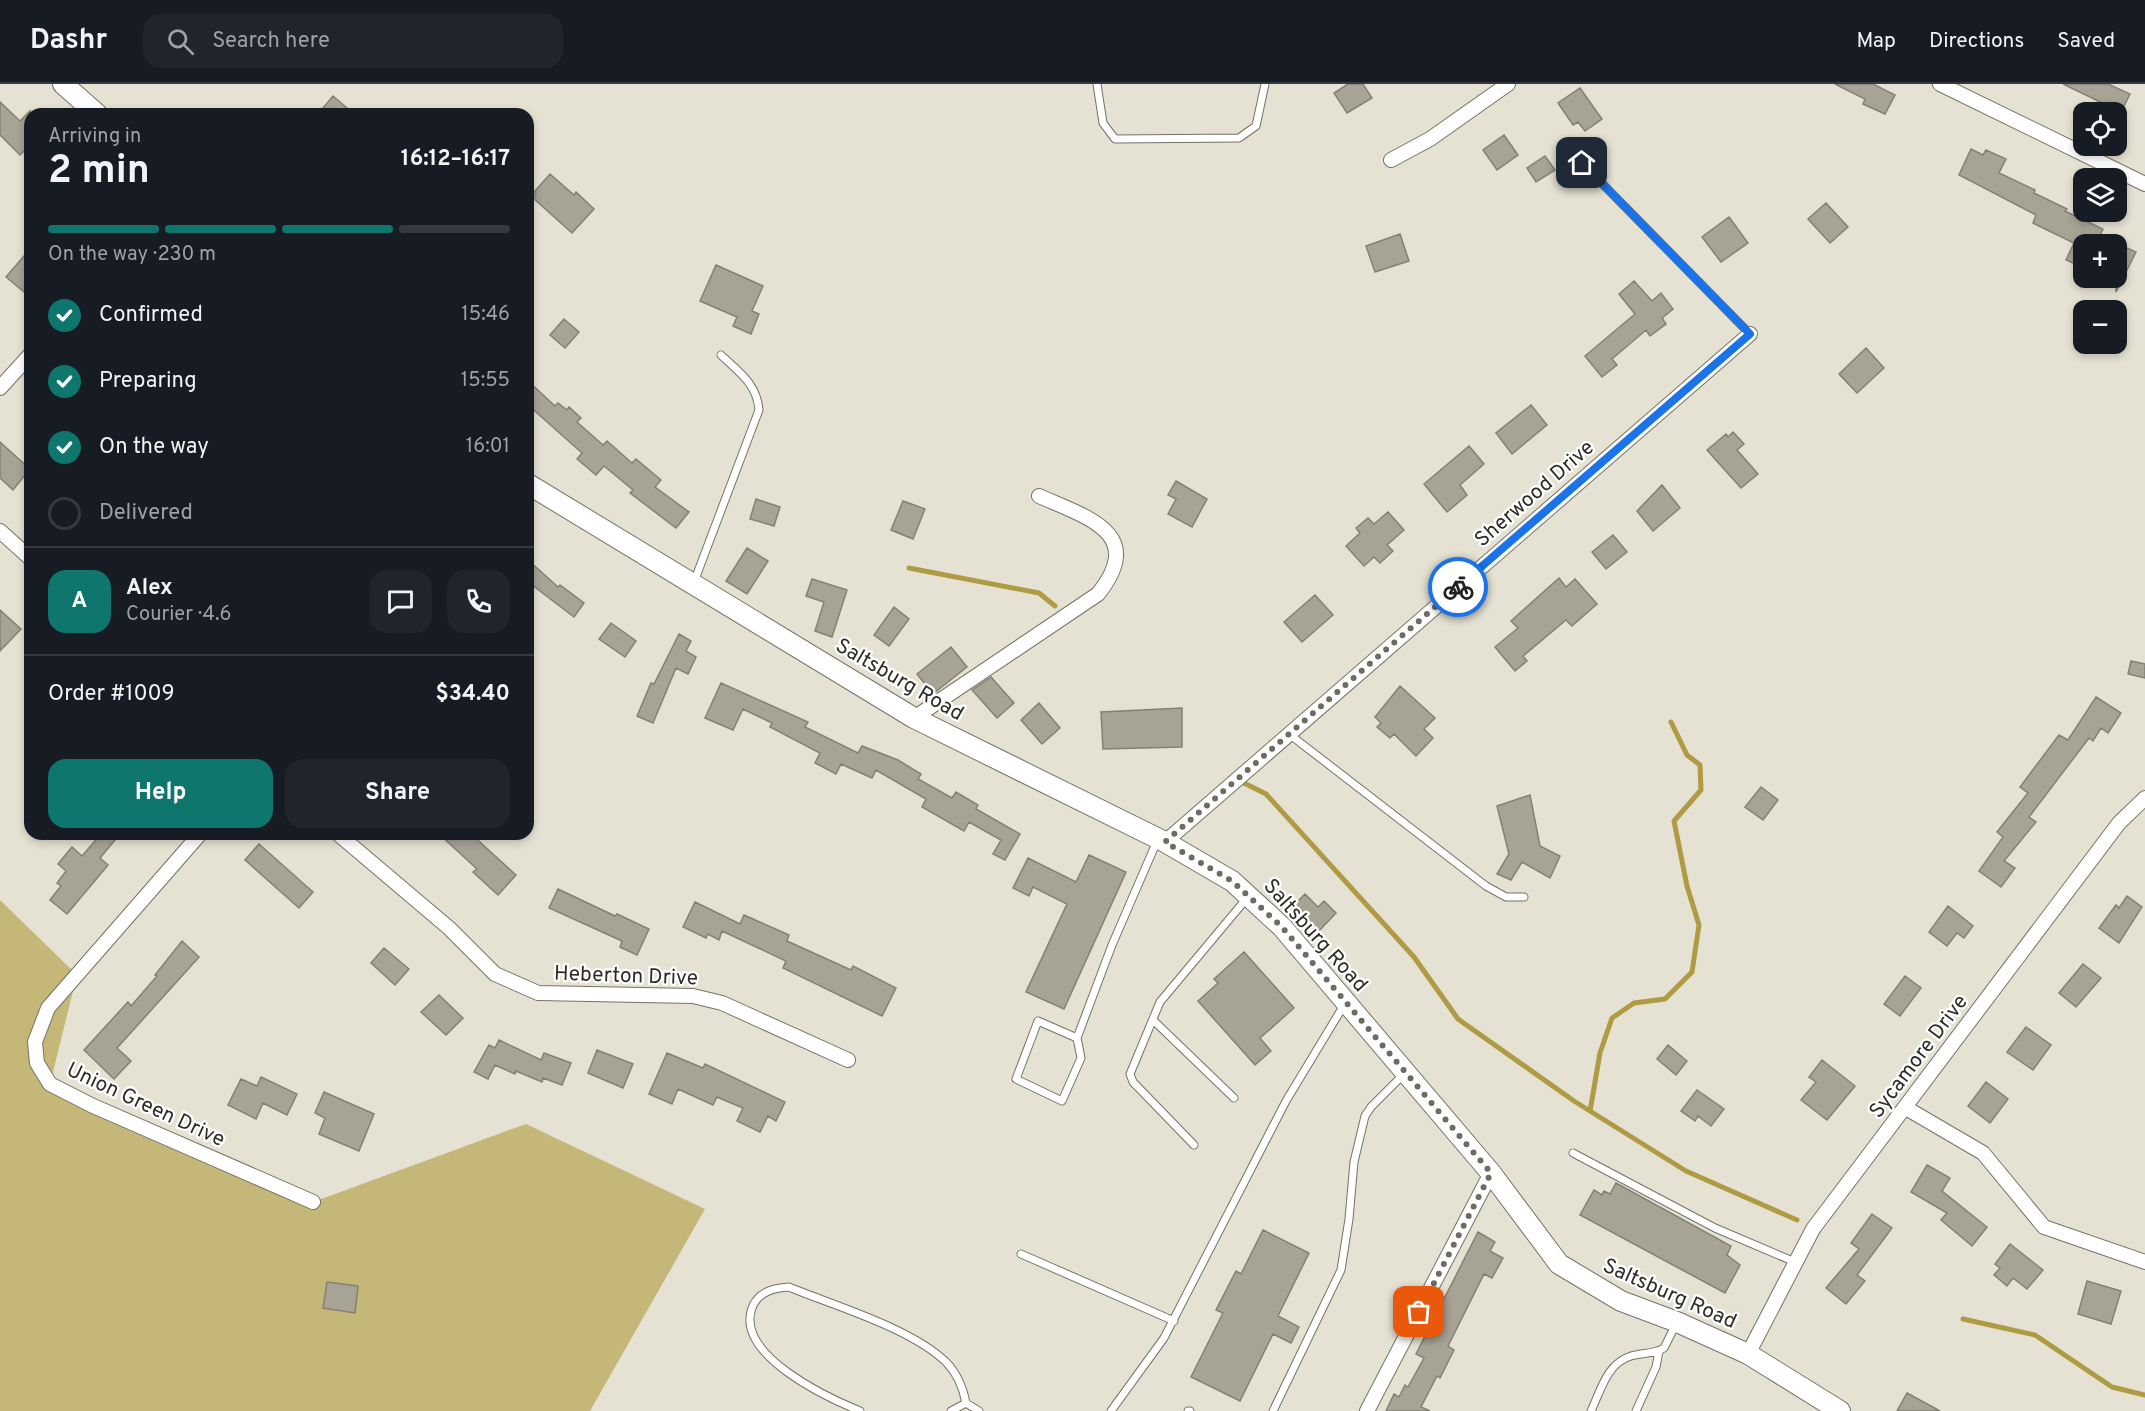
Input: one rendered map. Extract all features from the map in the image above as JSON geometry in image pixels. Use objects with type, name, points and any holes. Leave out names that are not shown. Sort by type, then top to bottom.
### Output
[{"type":"main road","points":[[63,84],[90,108]]},
{"type":"main road","name":"Saltsburg Road","points":[[534,488],[914,718],[1161,840],[1232,881],[1282,927],[1406,1072],[1491,1173],[1559,1264],[1621,1301],[1677,1322],[1748,1354],[1840,1411]]},
{"type":"street","points":[[1391,160],[1430,138],[1508,84]]},
{"type":"street","points":[[1940,84],[2145,184]]},
{"type":"street","name":"Sherwood Drive","points":[[1161,840],[1289,734],[1750,334]]},
{"type":"street","points":[[0,388],[24,362]]},
{"type":"street","points":[[914,718],[1098,594],[1112,577],[1115,549],[1111,534],[1096,522],[1039,496]]},
{"type":"street","points":[[0,531],[24,553]]},
{"type":"street","name":"Sycamore Drive","points":[[1748,1354],[1813,1229],[2120,823],[2145,798]]},
{"type":"street","name":"Union Green Drive","points":[[195,840],[48,1008],[35,1042],[37,1063],[50,1084],[91,1105],[313,1202]]},
{"type":"street","name":"Heberton Drive","points":[[345,840],[449,928],[495,974],[538,993],[693,996],[722,1003],[848,1060]]},
{"type":"street","points":[[1906,1108],[1983,1154],[2044,1227],[2145,1262]]},
{"type":"street","points":[[1367,1411],[1491,1173]]},
{"type":"lane","points":[[1097,84],[1103,123],[1116,139],[1239,138],[1256,126],[1264,84]]},
{"type":"lane","name":"Sherwood Drive","points":[[1582,163],[1750,334]]},
{"type":"lane","points":[[693,584],[759,410],[758,399],[749,381],[721,355]]},
{"type":"lane","points":[[1289,734],[1486,886],[1506,897],[1524,897]]},
{"type":"lane","points":[[1077,1038],[1038,1021],[1016,1079],[1062,1101],[1082,1058],[1077,1038],[1112,945],[1161,840]]},
{"type":"lane","points":[[1194,1145],[1133,1082],[1130,1074],[1160,1002],[1248,896]]},
{"type":"lane","points":[[1111,1411],[1174,1321],[1286,1101],[1345,1003]]},
{"type":"lane","points":[[1153,1020],[1234,1098]]},
{"type":"lane","points":[[1274,1411],[1341,1270],[1349,1219],[1354,1162],[1365,1116],[1406,1072]]},
{"type":"lane","points":[[1573,1153],[1715,1228],[1795,1262]]},
{"type":"lane","points":[[1021,1254],[1174,1321]]},
{"type":"lane","points":[[860,1411],[818,1394],[775,1362],[758,1343],[750,1324],[752,1308],[761,1295],[771,1289],[789,1287],[897,1331],[930,1349],[948,1364],[962,1385],[966,1403],[979,1411]]},
{"type":"lane","points":[[1591,1411],[1611,1369],[1618,1361],[1659,1351],[1668,1345],[1677,1322]]},
{"type":"lane","points":[[1636,1411],[1656,1367],[1659,1351]]},
{"type":"lane","points":[[951,1411],[966,1403]]},
{"type":"shaded area","points":[[0,900],[77,975],[50,1084],[313,1202],[526,1124],[705,1209],[590,1411],[0,1411]]},
{"type":"building","points":[[1348,84],[1363,84],[1372,98],[1347,113],[1334,93]]},
{"type":"building","points":[[1835,84],[1873,84],[1895,95],[1885,114],[1863,104],[1865,99]]},
{"type":"building","points":[[2063,84],[2108,84],[2130,94],[2126,102],[2100,102]]},
{"type":"building","points":[[1580,88],[1602,119],[1585,131],[1578,122],[1573,125],[1558,103]]},
{"type":"building","points":[[333,96],[347,108],[323,108]]},
{"type":"building","points":[[0,102],[20,121],[24,117],[24,151],[20,155],[0,135]]},
{"type":"building","points":[[1504,135],[1518,155],[1497,170],[1483,150]]},
{"type":"building","points":[[1971,149],[1983,155],[1986,150],[2006,159],[1999,173],[2035,190],[2034,193],[2067,209],[2065,211],[2073,215],[2073,222],[2088,222],[2103,229],[2101,234],[2073,234],[2073,243],[2033,223],[2036,215],[1959,175]]},
{"type":"building","points":[[1545,156],[1555,170],[1536,182],[1527,168]]},
{"type":"building","points":[[550,174],[574,195],[576,192],[594,209],[572,233],[534,199],[536,195],[534,192]]},
{"type":"building","points":[[1826,203],[1848,227],[1830,243],[1808,219]]},
{"type":"building","points":[[1729,217],[1748,243],[1721,262],[1702,237]]},
{"type":"building","points":[[1400,234],[1409,261],[1375,272],[1366,246]]},
{"type":"building","points":[[2073,245],[2073,263],[2066,260]]},
{"type":"building","points":[[2127,248],[2136,252],[2127,270]]},
{"type":"building","points":[[24,256],[24,292],[6,277]]},
{"type":"building","points":[[716,265],[763,286],[752,311],[759,314],[751,334],[733,326],[737,317],[700,301]]},
{"type":"building","points":[[1634,281],[1652,301],[1661,293],[1673,309],[1662,318],[1666,324],[1650,336],[1646,330],[1612,359],[1617,365],[1602,377],[1585,356],[1635,314],[1619,294]]},
{"type":"building","points":[[564,319],[579,332],[565,348],[550,335]]},
{"type":"building","points":[[1866,348],[1884,368],[1857,393],[1839,374]]},
{"type":"building","points":[[534,387],[555,406],[558,403],[567,410],[569,407],[581,418],[577,422],[603,445],[607,441],[632,463],[636,459],[661,480],[655,487],[689,512],[676,528],[630,493],[633,490],[604,466],[596,475],[577,459],[582,453],[534,410]]},
{"type":"building","points":[[1531,405],[1547,425],[1512,454],[1496,433]]},
{"type":"building","points":[[1733,432],[1744,444],[1737,450],[1758,474],[1741,488],[1707,450],[1726,434],[1728,437]]},
{"type":"building","points":[[0,442],[24,464],[24,476],[13,490],[0,478]]},
{"type":"building","points":[[1469,446],[1484,464],[1460,485],[1467,495],[1447,512],[1424,484]]},
{"type":"building","points":[[1176,481],[1207,499],[1192,527],[1168,514],[1176,499],[1168,495]]},
{"type":"building","points":[[1662,485],[1680,508],[1653,531],[1637,511]]},
{"type":"building","points":[[756,499],[780,507],[774,526],[750,519]]},
{"type":"building","points":[[903,501],[925,509],[913,539],[891,530]]},
{"type":"building","points":[[1388,512],[1404,530],[1387,545],[1393,551],[1380,563],[1374,557],[1364,566],[1346,546],[1360,533],[1356,528],[1368,518],[1374,524]]},
{"type":"building","points":[[1613,535],[1627,552],[1606,569],[1592,552]]},
{"type":"building","points":[[747,548],[768,561],[747,594],[726,581]]},
{"type":"building","points":[[534,565],[558,587],[560,585],[584,603],[574,617],[534,587]]},
{"type":"building","points":[[1559,578],[1566,587],[1575,579],[1597,604],[1572,626],[1566,620],[1523,656],[1527,661],[1515,671],[1495,647],[1518,628],[1511,621]]},
{"type":"building","points":[[812,579],[847,590],[832,637],[815,631],[824,602],[806,596]]},
{"type":"building","points":[[1315,595],[1333,615],[1302,642],[1284,622]]},
{"type":"building","points":[[894,607],[909,619],[889,646],[874,635]]},
{"type":"building","points":[[0,610],[21,629],[0,651]]},
{"type":"building","points":[[611,623],[636,641],[625,657],[599,639]]},
{"type":"building","points":[[679,634],[691,641],[686,651],[696,657],[688,674],[676,668],[653,723],[637,716],[651,683],[654,684]]},
{"type":"building","points":[[951,647],[967,667],[933,694],[917,674]]},
{"type":"building","points":[[2131,661],[2145,664],[2145,678],[2128,674]]},
{"type":"building","points":[[991,677],[1014,703],[997,718],[972,690]]},
{"type":"building","points":[[721,683],[808,722],[805,727],[858,753],[862,746],[898,760],[921,774],[918,779],[952,798],[956,792],[978,805],[976,809],[1020,834],[1005,860],[993,854],[1001,840],[969,822],[964,831],[922,807],[926,799],[876,770],[872,778],[841,764],[836,774],[815,763],[820,753],[770,727],[772,723],[743,709],[733,730],[705,718]]},
{"type":"building","points":[[1400,686],[1435,718],[1424,729],[1433,738],[1416,756],[1394,734],[1390,738],[1377,727],[1381,723],[1375,717]]},
{"type":"building","points":[[2096,697],[2121,713],[2108,733],[2101,728],[2093,741],[2089,738],[2029,817],[2036,822],[2004,861],[2015,868],[2001,887],[1979,871],[2003,837],[1997,832],[2028,793],[2020,787],[2059,735],[2068,740]]},
{"type":"building","points":[[1039,703],[1060,728],[1042,744],[1021,720]]},
{"type":"building","points":[[1182,708],[1182,747],[1103,749],[1101,712]]},
{"type":"building","points":[[1761,787],[1778,800],[1763,820],[1745,807]]},
{"type":"building","points":[[1530,795],[1540,846],[1560,856],[1550,878],[1522,862],[1511,880],[1497,874],[1509,854],[1497,806]]},
{"type":"building","points":[[96,840],[115,840],[100,858],[108,865],[67,914],[50,900],[61,886],[57,883],[66,871],[58,864],[72,847],[82,856]]},
{"type":"building","points":[[446,840],[478,840],[516,875],[498,895],[473,872],[477,869]]},
{"type":"building","points":[[259,844],[313,892],[299,908],[245,860]]},
{"type":"building","points":[[1089,855],[1126,872],[1064,1009],[1026,992],[1067,904],[1033,887],[1029,896],[1013,888],[1028,858],[1076,882]]},
{"type":"building","points":[[558,889],[649,929],[637,955],[620,947],[622,941],[549,908]]},
{"type":"building","points":[[1305,894],[1318,907],[1324,901],[1336,913],[1317,933],[1291,908]]},
{"type":"building","points":[[2127,896],[2142,907],[2119,943],[2099,928],[2116,905],[2119,908]]},
{"type":"building","points":[[695,902],[740,924],[744,915],[789,935],[787,941],[851,970],[853,966],[896,988],[882,1016],[783,968],[786,961],[722,931],[719,940],[708,934],[706,938],[683,927]]},
{"type":"building","points":[[1948,906],[1973,926],[1964,938],[1957,933],[1947,946],[1929,932]]},
{"type":"building","points":[[182,941],[199,957],[117,1048],[131,1061],[114,1079],[84,1050],[128,1002],[131,1006],[157,976],[155,975]]},
{"type":"building","points":[[384,948],[409,969],[395,985],[371,963]]},
{"type":"building","points":[[1244,952],[1294,1008],[1260,1038],[1271,1051],[1255,1065],[1198,1001],[1218,983],[1214,979]]},
{"type":"building","points":[[2083,964],[2101,978],[2076,1007],[2059,993]]},
{"type":"building","points":[[1905,976],[1921,988],[1900,1016],[1884,1004]]},
{"type":"building","points":[[439,995],[463,1018],[446,1035],[421,1012]]},
{"type":"building","points":[[2026,1027],[2051,1045],[2033,1070],[2007,1052]]},
{"type":"building","points":[[499,1040],[541,1060],[544,1053],[571,1063],[562,1085],[543,1078],[542,1082],[516,1071],[515,1074],[495,1065],[488,1079],[474,1072],[489,1045],[495,1048]]},
{"type":"building","points":[[1668,1045],[1687,1061],[1676,1075],[1657,1059]]},
{"type":"building","points":[[597,1050],[633,1064],[623,1088],[588,1073]]},
{"type":"building","points":[[667,1053],[703,1068],[705,1064],[785,1102],[776,1121],[768,1116],[760,1132],[737,1121],[743,1108],[717,1097],[713,1105],[678,1089],[672,1104],[649,1094]]},
{"type":"building","points":[[1822,1060],[1855,1086],[1827,1120],[1801,1100],[1816,1082],[1809,1077]]},
{"type":"building","points":[[261,1077],[297,1094],[287,1115],[263,1103],[256,1119],[228,1105],[241,1079],[257,1086]]},
{"type":"building","points":[[1986,1082],[2008,1099],[1990,1123],[1968,1106]]},
{"type":"building","points":[[1697,1090],[1724,1109],[1711,1126],[1698,1116],[1695,1121],[1681,1111]]},
{"type":"building","points":[[324,1092],[374,1114],[359,1151],[319,1134],[325,1118],[315,1113]]},
{"type":"building","points":[[1927,1165],[1950,1178],[1942,1191],[1987,1227],[1972,1246],[1941,1220],[1947,1213],[1911,1192]]},
{"type":"building","points":[[1616,1183],[1731,1246],[1727,1255],[1740,1265],[1725,1293],[1580,1215],[1594,1190],[1602,1195],[1604,1191],[1610,1194]]},
{"type":"building","points":[[1872,1214],[1892,1228],[1857,1275],[1865,1281],[1846,1304],[1826,1288],[1859,1249],[1851,1243]]},
{"type":"building","points":[[1263,1230],[1309,1253],[1278,1316],[1299,1327],[1291,1343],[1273,1334],[1240,1401],[1191,1377],[1223,1313],[1216,1310],[1236,1271],[1241,1274]]},
{"type":"building","points":[[1478,1232],[1495,1242],[1490,1251],[1503,1258],[1492,1278],[1484,1274],[1448,1346],[1454,1350],[1440,1378],[1437,1376],[1421,1407],[1430,1411],[1386,1411],[1394,1394],[1399,1397],[1405,1385],[1408,1387],[1424,1358],[1416,1354]]},
{"type":"building","points":[[2010,1244],[2043,1270],[2027,1289],[2013,1278],[2007,1286],[1994,1275],[2000,1268],[1995,1264]]},
{"type":"building","points":[[2087,1281],[2121,1291],[2111,1324],[2078,1314]]},
{"type":"building","points":[[327,1282],[358,1286],[355,1313],[323,1308]]},
{"type":"building","points":[[1907,1393],[1940,1411],[1897,1411]]},
{"type":"waterway","points":[[909,568],[1039,593],[1055,606]]},
{"type":"waterway","points":[[1590,1111],[1600,1053],[1612,1018],[1634,1003],[1665,999],[1692,972],[1699,925],[1687,886],[1674,821],[1701,790],[1700,765],[1687,755],[1671,722]]},
{"type":"waterway","points":[[1244,783],[1266,794],[1414,957],[1458,1019],[1574,1101],[1686,1171],[1797,1220]]},
{"type":"waterway","points":[[1963,1319],[2035,1335],[2112,1387],[2145,1395]]},
{"type":"way so far","points":[[1419,1312],[1491,1173],[1282,927],[1232,881],[1165,842],[1458,587]]},
{"type":"route","points":[[1458,587],[1750,334],[1582,163]]}]
